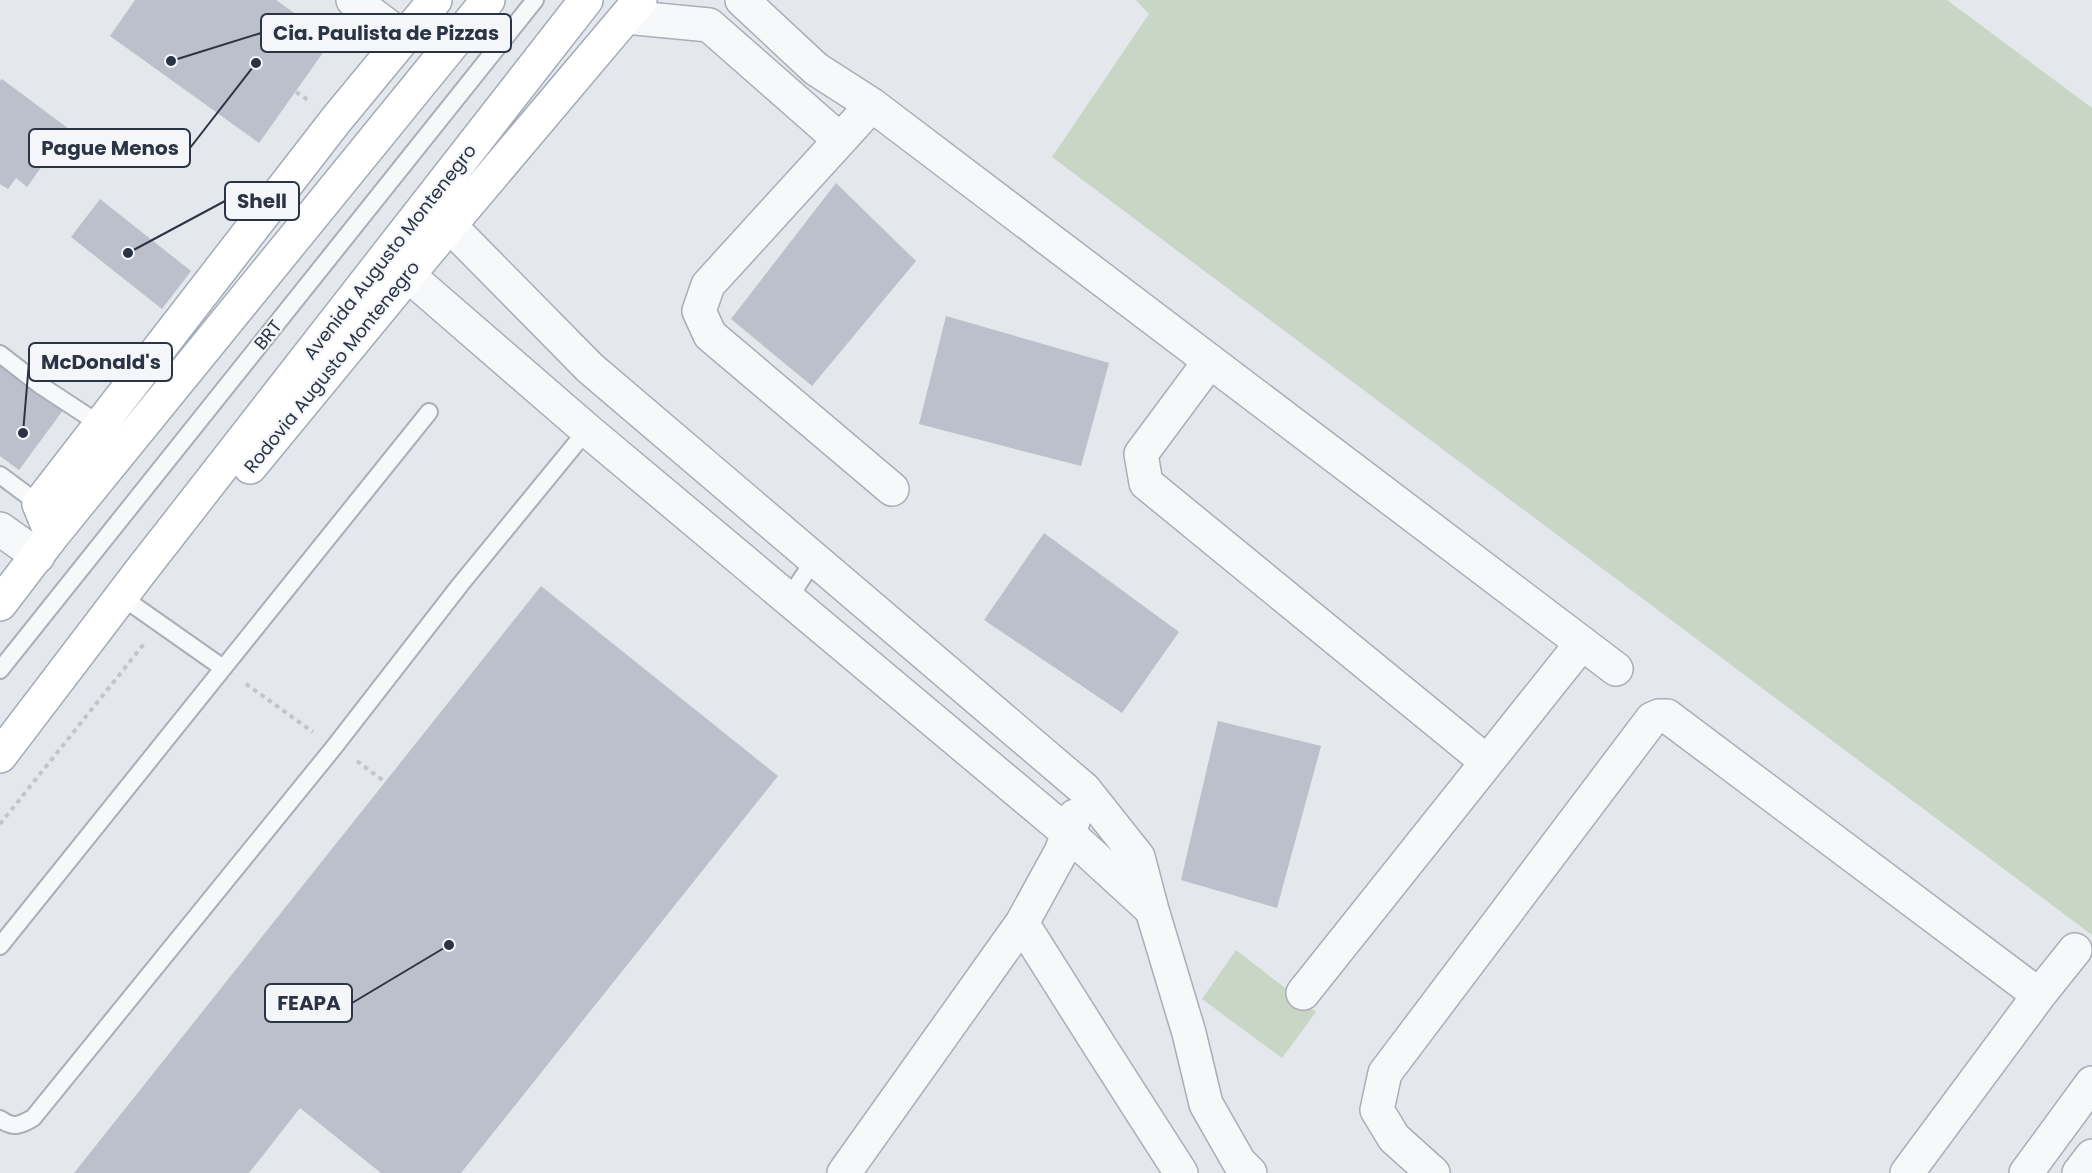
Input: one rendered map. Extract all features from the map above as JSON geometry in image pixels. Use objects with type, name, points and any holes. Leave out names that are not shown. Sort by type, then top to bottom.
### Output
[{"type":"main road","points":[[45,546],[39,504],[336,120],[435,0]]},
{"type":"main road","points":[[0,604],[488,0]]},
{"type":"main road","name":"Avenida Augusto Montenegro","points":[[194,504],[586,0]]},
{"type":"main road","name":"Rodovia Augusto Montenegro","points":[[0,756],[194,504],[242,478],[408,275],[633,8]]},
{"type":"street","points":[[353,0],[404,38]]},
{"type":"street","points":[[741,0],[816,69],[872,105],[1616,669]]},
{"type":"street","points":[[633,8],[718,13],[840,140]]},
{"type":"street","points":[[872,105],[708,285],[699,310],[710,335],[892,489]]},
{"type":"street","points":[[450,226],[590,368],[1084,789],[1138,857],[1189,1033],[1206,1104],[1239,1162],[1250,1173]]},
{"type":"street","points":[[408,275],[587,430],[1069,834],[1152,910]]},
{"type":"street","points":[[1210,361],[1141,454],[1146,483],[1487,762]]},
{"type":"street","points":[[0,529],[45,546]]},
{"type":"street","points":[[1304,993],[1582,643]]},
{"type":"street","points":[[1433,1173],[1394,1138],[1377,1110],[1385,1073],[1652,719],[1659,716],[1667,717],[1677,724],[2040,995]]},
{"type":"street","points":[[844,1173],[1022,923],[1069,834],[1084,789]]},
{"type":"street","points":[[1022,923],[1181,1173]]},
{"type":"street","points":[[1907,1173],[2075,950]]},
{"type":"street","points":[[2026,1173],[2092,1083]]},
{"type":"street","points":[[2079,1173],[2092,1156]]},
{"type":"lane","name":"BRT","points":[[0,670],[536,0]]},
{"type":"lane","points":[[0,354],[40,385],[101,425]]},
{"type":"lane","points":[[0,946],[429,412]]},
{"type":"lane","points":[[0,1119],[7,1124],[19,1126],[33,1118],[335,746],[460,585],[587,430]]},
{"type":"lane","points":[[0,475],[39,504]]},
{"type":"lane","points":[[788,599],[814,559]]},
{"type":"lane","points":[[122,597],[223,668]]},
{"type":"path","points":[[0,824],[159,625]]},
{"type":"path","points":[[223,668],[385,782]]},
{"type":"green space","points":[[1136,0],[1947,0],[2092,108],[2092,935],[1052,157],[1149,14]]},
{"type":"green space","points":[[1236,950],[1316,1012],[1282,1058],[1202,999]]},
{"type":"building","points":[[135,0],[276,0],[332,40],[259,143],[110,36]]},
{"type":"building","points":[[2,79],[69,129],[27,187],[16,178],[8,189],[0,184],[0,81]]},
{"type":"building","points":[[836,183],[916,261],[812,386],[731,319]]},
{"type":"building","points":[[100,199],[191,271],[162,309],[71,237]]},
{"type":"building","points":[[946,316],[1109,363],[1081,466],[919,424]]},
{"type":"building","points":[[0,361],[64,409],[19,470],[0,456]]},
{"type":"building","points":[[1044,533],[1179,632],[1122,713],[984,620]]},
{"type":"building","points":[[541,586],[778,776],[461,1173],[381,1173],[300,1108],[249,1173],[74,1173]]},
{"type":"building","points":[[1218,721],[1321,746],[1277,908],[1181,880]]},
{"type":"place","name":"Cia. Paulista de Pizzas","points":[[171,61]]},
{"type":"place","name":"Pague Menos","points":[[256,63]]},
{"type":"place","name":"Shell","points":[[128,253]]},
{"type":"place","name":"McDonald's","points":[[23,433]]},
{"type":"place","name":"FEAPA","points":[[449,945]]}]
